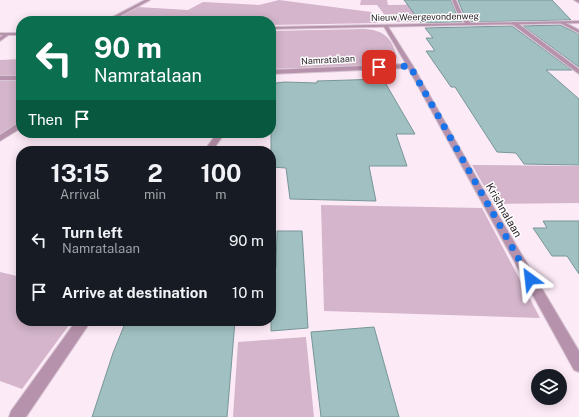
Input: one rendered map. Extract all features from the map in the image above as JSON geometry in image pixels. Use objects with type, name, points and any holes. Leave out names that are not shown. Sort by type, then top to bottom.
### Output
[{"type":"street","points":[[117,16],[148,0]]},
{"type":"street","points":[[454,0],[461,17],[470,24]]},
{"type":"street","points":[[562,22],[579,32]]},
{"type":"street","name":"Nieuw Weergevondenweg","points":[[276,28],[579,22]]},
{"type":"street","points":[[514,23],[579,72]]},
{"type":"street","points":[[385,26],[410,66]]},
{"type":"street","points":[[0,34],[16,34]]},
{"type":"street","points":[[0,39],[8,34]]},
{"type":"street","name":"Namratalaan","points":[[276,72],[410,66]]},
{"type":"street","name":"Krishnalaan","points":[[410,66],[483,198],[579,365]]},
{"type":"street","points":[[0,78],[16,78]]},
{"type":"street","points":[[0,140],[16,129]]},
{"type":"street","points":[[17,417],[81,326]]},
{"type":"shaded area","points":[[279,0],[371,12],[378,23],[276,25],[276,16],[121,16],[138,7],[188,10],[203,2],[259,5]]},
{"type":"shaded area","points":[[361,0],[387,0],[388,5],[452,4],[451,22],[390,22],[377,5],[360,5]]},
{"type":"shaded area","points":[[364,29],[377,31],[382,33],[390,40],[397,57],[393,63],[387,65],[276,69],[276,31]]},
{"type":"shaded area","points":[[16,59],[16,75],[0,75],[0,60]]},
{"type":"shaded area","points":[[0,80],[16,80],[16,125],[0,136]]},
{"type":"shaded area","points":[[472,165],[579,166],[579,203],[494,204]]},
{"type":"shaded area","points":[[321,205],[482,208],[540,318],[324,311]]},
{"type":"shaded area","points":[[0,272],[16,276],[16,326],[68,326],[22,389],[0,381]]},
{"type":"shaded area","points":[[306,337],[314,417],[233,417],[238,342]]},
{"type":"building","points":[[404,0],[451,0],[458,18],[462,22],[421,23]]},
{"type":"building","points":[[458,0],[552,0],[571,20],[472,22],[464,15]]},
{"type":"building","points":[[560,25],[579,34],[579,67],[523,26]]},
{"type":"building","points":[[512,26],[572,70],[546,70],[579,99],[579,165],[524,164],[516,153],[497,152],[455,87],[451,87],[426,51],[435,51],[426,38],[433,38],[425,28]]},
{"type":"building","points":[[383,79],[415,134],[396,134],[407,166],[369,166],[376,201],[290,199],[286,168],[276,167],[276,146],[271,146],[271,138],[276,138],[276,83],[317,83],[317,81]]},
{"type":"building","points":[[543,221],[579,221],[579,274],[567,256],[552,256],[533,228],[547,228]]},
{"type":"building","points":[[277,231],[302,231],[308,328],[271,331],[271,326],[276,326]]},
{"type":"building","points":[[124,326],[235,326],[227,417],[92,417],[113,353]]},
{"type":"building","points":[[374,327],[399,417],[321,417],[311,332]]},
{"type":"route","points":[[379,67],[410,66],[530,279]]}]
